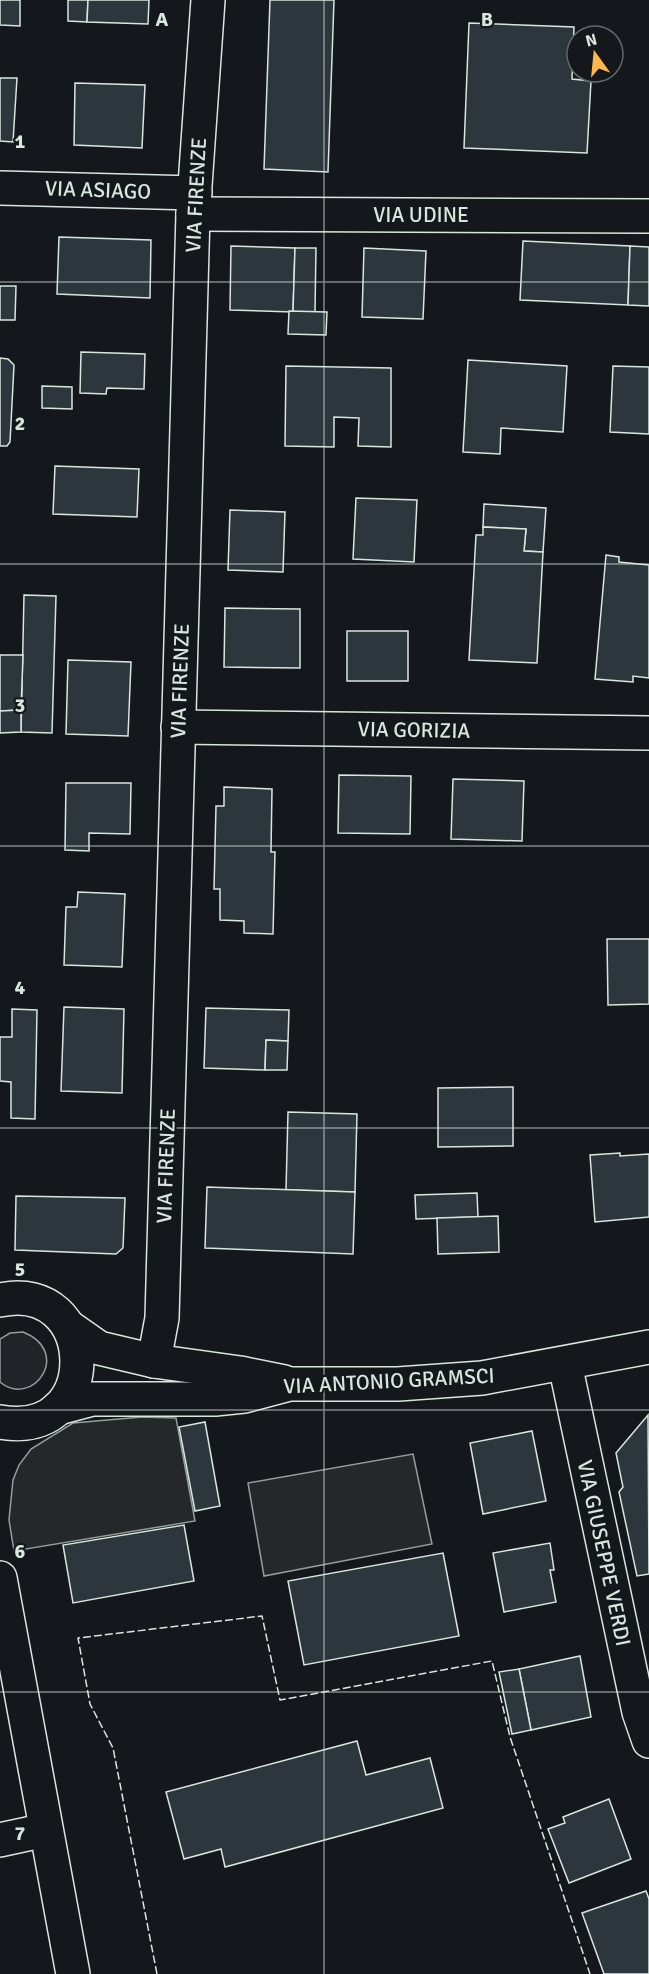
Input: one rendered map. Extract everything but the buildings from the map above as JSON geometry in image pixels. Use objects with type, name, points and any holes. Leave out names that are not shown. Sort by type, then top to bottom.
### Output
[{"type":"street","name":"VIA FIRENZE","points":[[154,1361],[162,1315],[194,204],[208,0]]},
{"type":"street","name":"VIA ASIAGO","points":[[0,188],[194,204]]},
{"type":"street","name":"VIA UDINE","points":[[194,204],[649,216]]},
{"type":"street","name":"VIA GORIZIA","points":[[178,727],[649,733]]},
{"type":"street","name":"VIA ANTONIO GRAMSCI","points":[[0,1300],[27,1299],[43,1304],[58,1314],[69,1327],[76,1343],[79,1360],[77,1378],[70,1394],[58,1408],[44,1418],[28,1423],[0,1422]]},
{"type":"street","points":[[69,1327],[99,1348],[154,1361],[240,1372],[289,1384]]},
{"type":"street","name":"VIA ANTONIO GRAMSCI","points":[[58,1408],[92,1399],[215,1399],[243,1396],[289,1384],[398,1384],[482,1378],[649,1347]]},
{"type":"street","name":"VIA GIUSEPPE VERDI","points":[[565,1364],[639,1712],[649,1741]]},
{"type":"street","points":[[0,1578],[73,1974]]},
{"type":"street","points":[[0,1840],[46,1830]]},
{"type":"shaded area","points":[[23,1332],[38,1341],[45,1352],[46,1364],[43,1375],[35,1383],[25,1388],[13,1388],[0,1382],[0,1339],[10,1333]]},
{"type":"shaded area","points":[[142,1417],[176,1418],[195,1521],[14,1551],[9,1520],[13,1480],[19,1465],[31,1449],[73,1423]]},
{"type":"shaded area","points":[[413,1454],[432,1544],[264,1576],[248,1483]]},
{"type":"fence","points":[[157,1974],[113,1748],[90,1704],[78,1638],[262,1616],[280,1700],[492,1661],[510,1737],[590,1974]]}]
